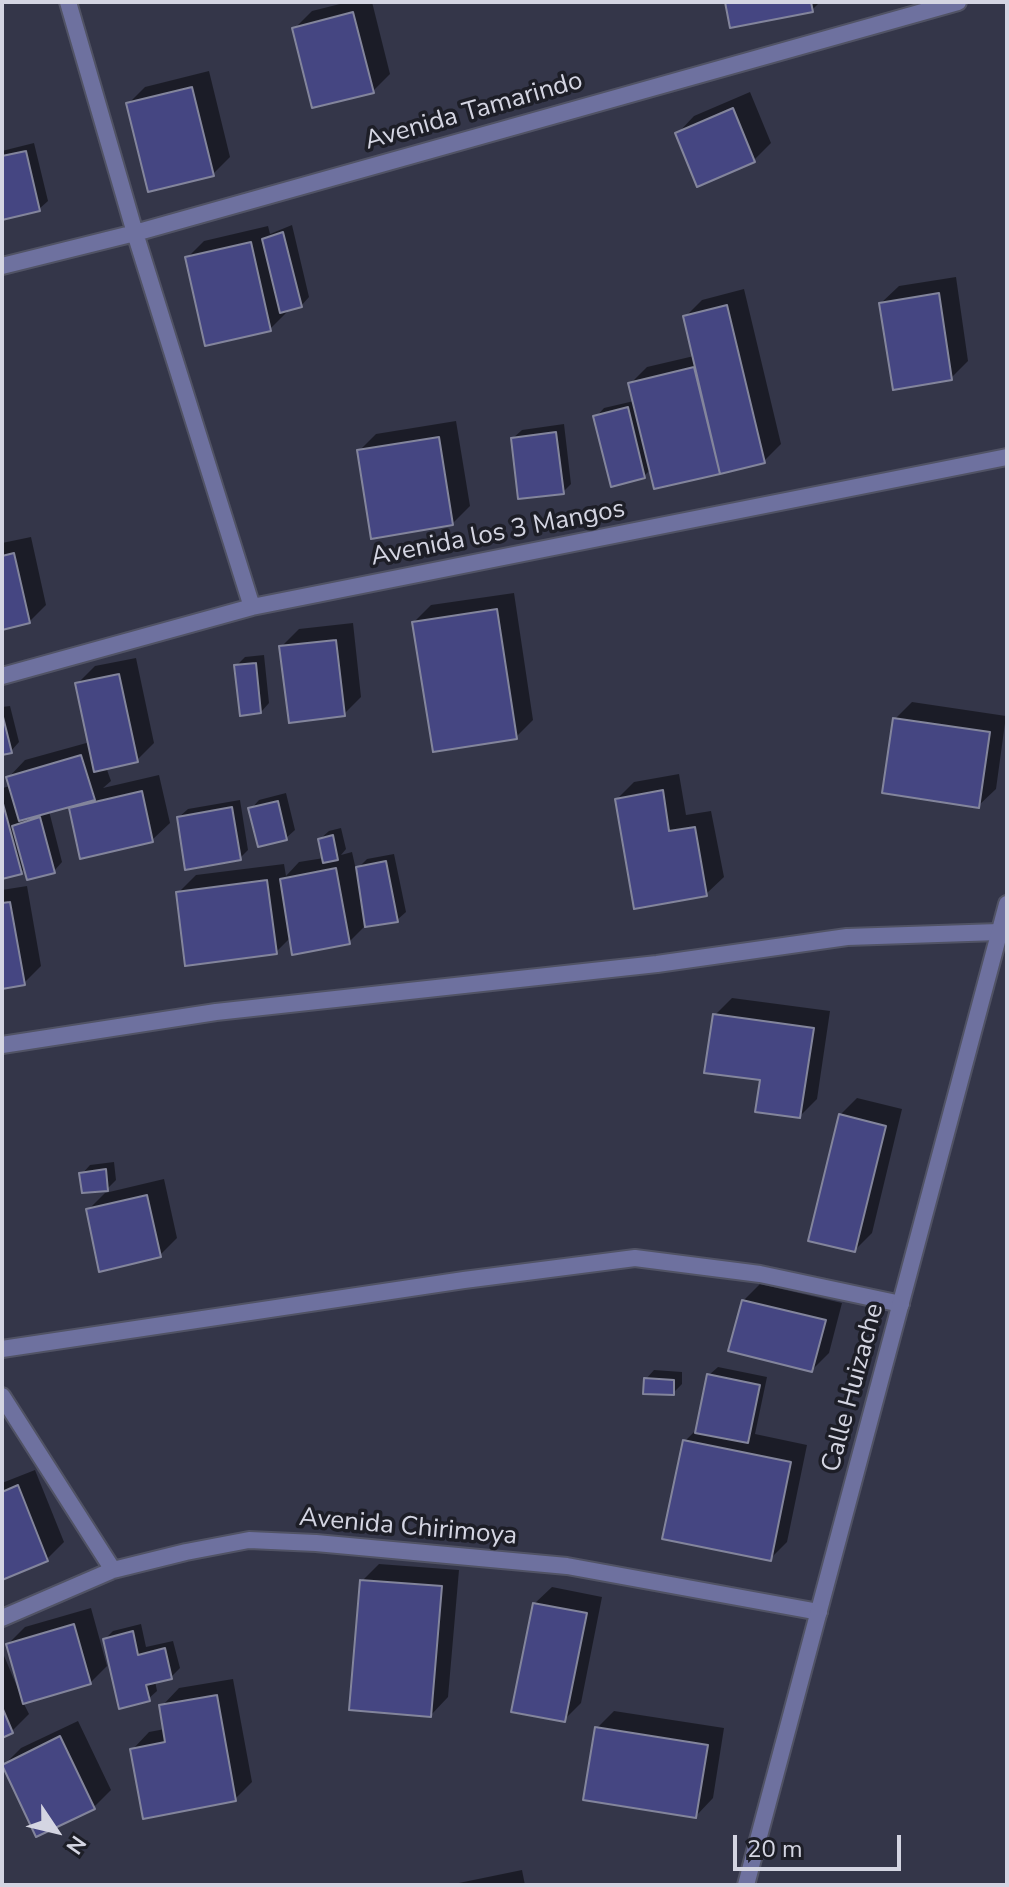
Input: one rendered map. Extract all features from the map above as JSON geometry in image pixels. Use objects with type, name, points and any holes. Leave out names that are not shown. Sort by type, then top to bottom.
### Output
[{"type":"street","points":[[68,2],[135,233],[252,607]]},
{"type":"street","name":"Avenida Tamarindo","points":[[2,266],[135,233],[958,2]]},
{"type":"street","name":"Avenida los 3 Mangos","points":[[2,676],[252,607],[1007,457]]},
{"type":"street","name":"Calle Huizache","points":[[746,1885],[1007,904]]},
{"type":"street","points":[[2,1045],[216,1012],[657,964],[847,937],[999,932]]},
{"type":"street","points":[[2,1349],[434,1284],[635,1258],[760,1274],[901,1304]]},
{"type":"street","points":[[2,1396],[113,1570]]},
{"type":"street","name":"Avenida Chirimoya","points":[[2,1618],[113,1570],[249,1540],[316,1543],[567,1566],[819,1612]]},
{"type":"building","points":[[725,2],[811,2],[813,12],[730,28]]},
{"type":"building","points":[[353,12],[374,93],[312,108],[292,28]]},
{"type":"building","points":[[192,87],[214,176],[148,192],[126,103]]},
{"type":"building","points":[[733,108],[755,162],[697,187],[675,133]]},
{"type":"building","points":[[26,151],[40,211],[2,220],[2,156]]},
{"type":"building","points":[[283,232],[302,307],[280,313],[262,239]]},
{"type":"building","points":[[251,242],[271,331],[205,346],[185,257]]},
{"type":"building","points":[[939,293],[952,380],[893,390],[879,303]]},
{"type":"building","points":[[727,305],[765,463],[720,474],[683,316]]},
{"type":"building","points":[[694,367],[720,474],[654,489],[628,383]]},
{"type":"building","points":[[628,407],[645,478],[611,487],[593,416]]},
{"type":"building","points":[[556,432],[564,494],[518,499],[511,438]]},
{"type":"building","points":[[439,437],[453,525],[371,539],[357,450]]},
{"type":"building","points":[[14,553],[30,623],[2,630],[2,556]]},
{"type":"building","points":[[497,609],[517,739],[433,752],[412,622]]},
{"type":"building","points":[[336,640],[345,716],[289,723],[279,646]]},
{"type":"building","points":[[256,663],[261,713],[240,716],[234,665]]},
{"type":"building","points":[[119,674],[138,762],[94,772],[75,683]]},
{"type":"building","points":[[2,713],[12,753],[2,755]]},
{"type":"building","points":[[893,718],[990,732],[979,808],[882,793]]},
{"type":"building","points":[[81,755],[95,800],[19,821],[6,777]]},
{"type":"building","points":[[663,790],[669,831],[695,827],[707,896],[634,909],[615,799]]},
{"type":"building","points":[[142,791],[153,842],[80,859],[69,808]]},
{"type":"building","points":[[2,800],[22,874],[2,879]]},
{"type":"building","points":[[278,801],[287,840],[258,847],[248,808]]},
{"type":"building","points":[[232,807],[241,860],[185,870],[177,817]]},
{"type":"building","points":[[40,817],[55,873],[27,880],[12,826]]},
{"type":"building","points":[[333,835],[338,860],[323,863],[318,839]]},
{"type":"building","points":[[386,861],[398,922],[365,927],[356,867]]},
{"type":"building","points":[[336,868],[350,944],[292,955],[280,879]]},
{"type":"building","points":[[267,880],[277,954],[185,966],[176,892]]},
{"type":"building","points":[[10,902],[25,985],[2,989],[2,903]]},
{"type":"building","points":[[713,1014],[814,1028],[800,1118],[755,1112],[760,1080],[704,1073]]},
{"type":"building","points":[[839,1114],[886,1126],[855,1252],[808,1241]]},
{"type":"building","points":[[106,1169],[108,1191],[82,1193],[79,1173]]},
{"type":"building","points":[[147,1195],[161,1257],[99,1272],[86,1209]]},
{"type":"building","points":[[742,1300],[826,1320],[812,1372],[728,1351]]},
{"type":"building","points":[[707,1374],[760,1385],[748,1443],[695,1433]]},
{"type":"building","points":[[644,1378],[674,1380],[674,1395],[643,1394]]},
{"type":"building","points":[[683,1440],[791,1462],[771,1561],[662,1539]]},
{"type":"building","points":[[18,1485],[48,1561],[2,1580],[2,1492]]},
{"type":"building","points":[[360,1580],[442,1586],[431,1717],[349,1710]]},
{"type":"building","points":[[533,1603],[587,1613],[565,1722],[511,1712]]},
{"type":"building","points":[[74,1624],[91,1684],[23,1704],[6,1644]]},
{"type":"building","points":[[133,1631],[138,1655],[165,1648],[172,1679],[146,1685],[150,1701],[119,1709],[103,1639]]},
{"type":"building","points":[[217,1695],[236,1801],[143,1819],[130,1749],[165,1742],[159,1705]]},
{"type":"building","points":[[2,1707],[13,1733],[2,1738]]},
{"type":"building","points":[[595,1727],[708,1745],[696,1818],[583,1800]]},
{"type":"building","points":[[60,1736],[95,1809],[36,1837],[2,1765]]}]
